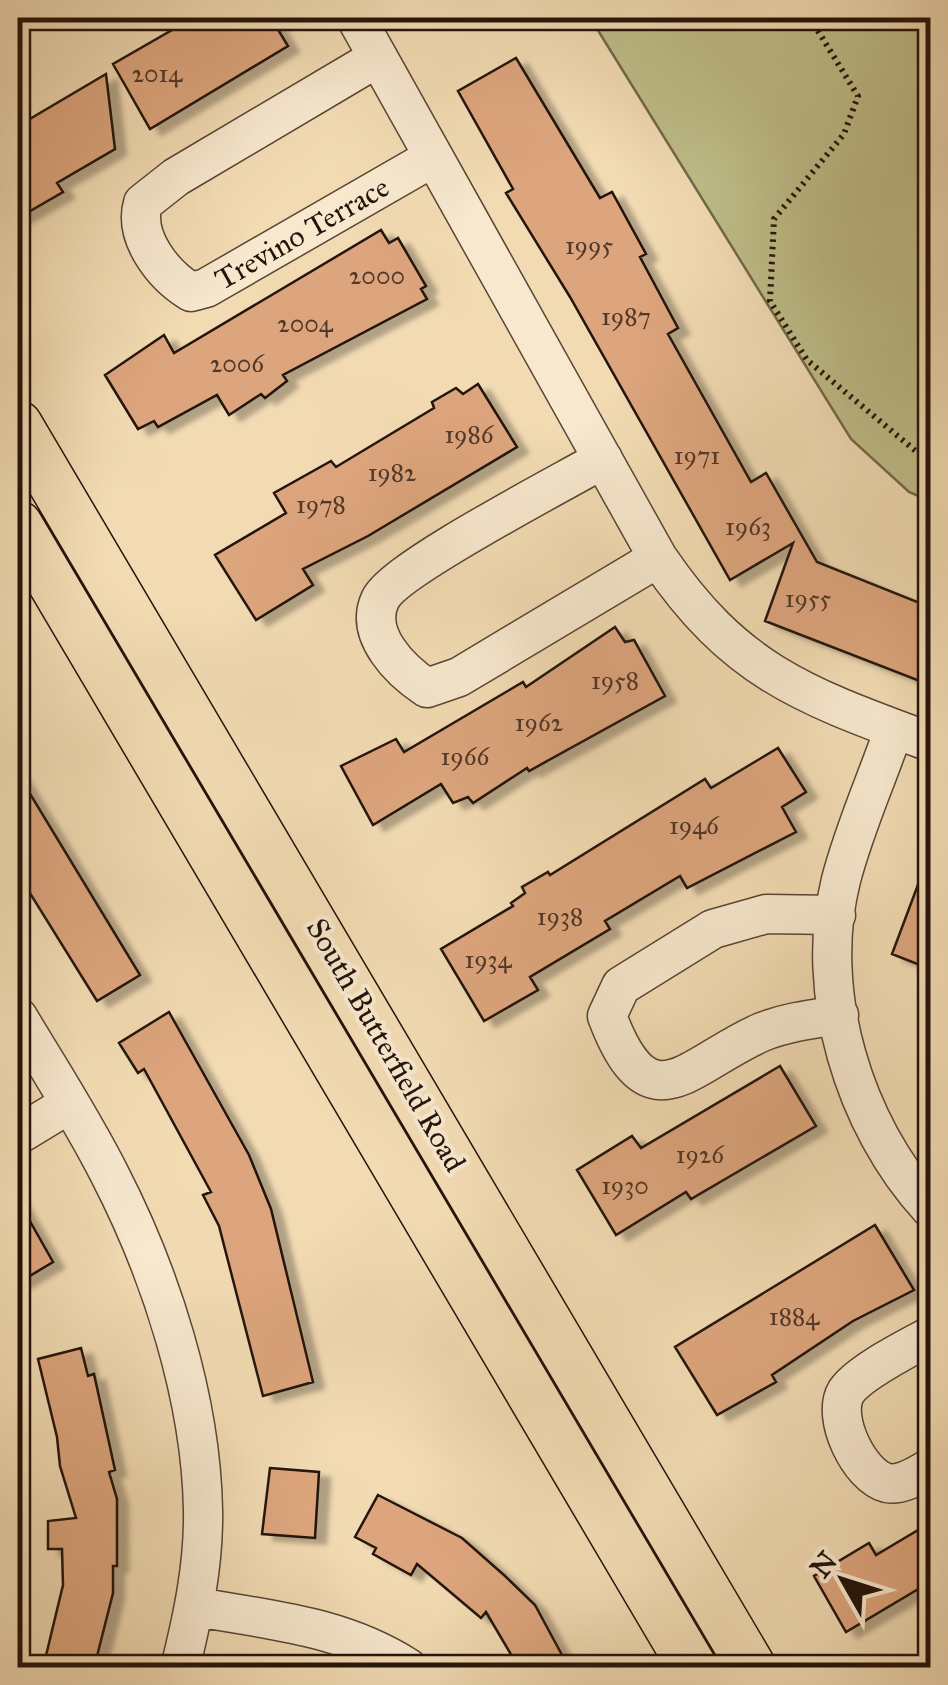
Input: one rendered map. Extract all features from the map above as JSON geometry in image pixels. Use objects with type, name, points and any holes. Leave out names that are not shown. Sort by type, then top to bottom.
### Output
[{"type":"main road","name":"South Butterfield Road","points":[[18,426],[752,1668]]},
{"type":"main road","name":"South Butterfield Road","points":[[18,524],[693,1668]]},
{"type":"street","points":[[356,18],[658,558],[716,633],[764,672],[803,694],[930,742]]},
{"type":"street","name":"Trevino Terrace","points":[[377,58],[176,176],[143,203],[140,214],[152,252],[173,280],[191,292],[206,288],[432,158]]},
{"type":"street","points":[[603,459],[411,571],[381,597],[375,619],[379,635],[404,674],[427,688],[459,677],[658,558]]},
{"type":"street","points":[[894,729],[841,880],[834,988],[850,1069],[868,1113],[892,1159],[930,1208]]},
{"type":"street","points":[[836,916],[766,914],[714,930],[621,986],[607,1016],[622,1055],[634,1070],[659,1081],[676,1080],[761,1033],[839,1015]]},
{"type":"street","points":[[18,1017],[111,1176],[146,1260],[185,1382],[200,1460],[204,1513],[196,1607],[180,1668]]},
{"type":"street","points":[[18,1135],[69,1104]]},
{"type":"street","points":[[930,1336],[848,1389],[840,1409],[853,1449],[876,1477],[889,1484],[909,1480],[930,1468]]},
{"type":"street","points":[[196,1607],[335,1631],[369,1643],[408,1668]]},
{"type":"path","points":[[810,18],[858,96],[844,134],[774,220],[770,301],[807,360],[930,463]]},
{"type":"shaded area","points":[[601,18],[930,18],[930,501],[909,492],[851,439],[594,24]]},
{"type":"building","points":[[193,18],[271,18],[288,46],[150,129],[113,64]]},
{"type":"building","points":[[516,58],[600,198],[612,192],[646,254],[640,257],[678,328],[668,334],[751,482],[766,473],[817,562],[930,607],[930,685],[765,621],[793,543],[730,580],[570,297],[506,193],[513,189],[458,91]]},
{"type":"building","points":[[106,74],[115,149],[57,183],[63,192],[18,218],[18,126]]},
{"type":"building","points":[[381,230],[389,243],[398,238],[426,286],[421,289],[427,299],[283,375],[287,381],[265,398],[261,394],[229,415],[217,395],[158,427],[154,421],[138,429],[105,375],[164,335],[174,353]]},
{"type":"building","points":[[478,384],[517,447],[368,536],[303,569],[313,585],[256,620],[215,555],[286,513],[274,493],[331,461],[336,467],[434,408],[432,402],[456,388],[463,394]]},
{"type":"building","points":[[615,627],[625,642],[634,640],[665,696],[529,771],[527,768],[473,803],[468,797],[453,803],[441,784],[373,825],[341,766],[396,739],[404,752],[523,682],[526,687]]},
{"type":"building","points":[[778,748],[806,792],[782,807],[796,832],[687,888],[680,876],[605,921],[610,929],[530,977],[538,990],[484,1021],[441,949],[513,906],[511,903],[525,893],[522,887],[548,872],[550,875],[705,779],[711,788]]},
{"type":"building","points":[[18,774],[140,975],[97,1001],[18,874]]},
{"type":"building","points":[[930,858],[930,969],[892,954]]},
{"type":"building","points":[[169,1012],[249,1155],[271,1209],[313,1382],[263,1396],[219,1226],[203,1195],[211,1192],[144,1069],[138,1073],[119,1043]]},
{"type":"building","points":[[780,1066],[816,1126],[691,1199],[686,1192],[616,1235],[577,1170],[632,1136],[641,1148]]},
{"type":"building","points":[[18,1200],[53,1262],[18,1283]]},
{"type":"building","points":[[875,1225],[914,1290],[853,1321],[772,1375],[776,1382],[717,1415],[675,1347]]},
{"type":"building","points":[[81,1348],[88,1376],[94,1374],[115,1470],[109,1472],[117,1499],[117,1566],[113,1566],[113,1593],[94,1668],[43,1668],[63,1585],[62,1549],[48,1549],[48,1521],[76,1518],[60,1466],[38,1359]]},
{"type":"building","points":[[270,1468],[319,1472],[315,1538],[262,1534]]},
{"type":"building","points":[[378,1495],[462,1538],[505,1576],[535,1605],[569,1668],[519,1668],[486,1612],[481,1618],[417,1564],[411,1575],[373,1554],[376,1548],[355,1537]]},
{"type":"building","points":[[930,1523],[930,1582],[846,1632],[814,1576],[869,1543],[876,1555]]}]
